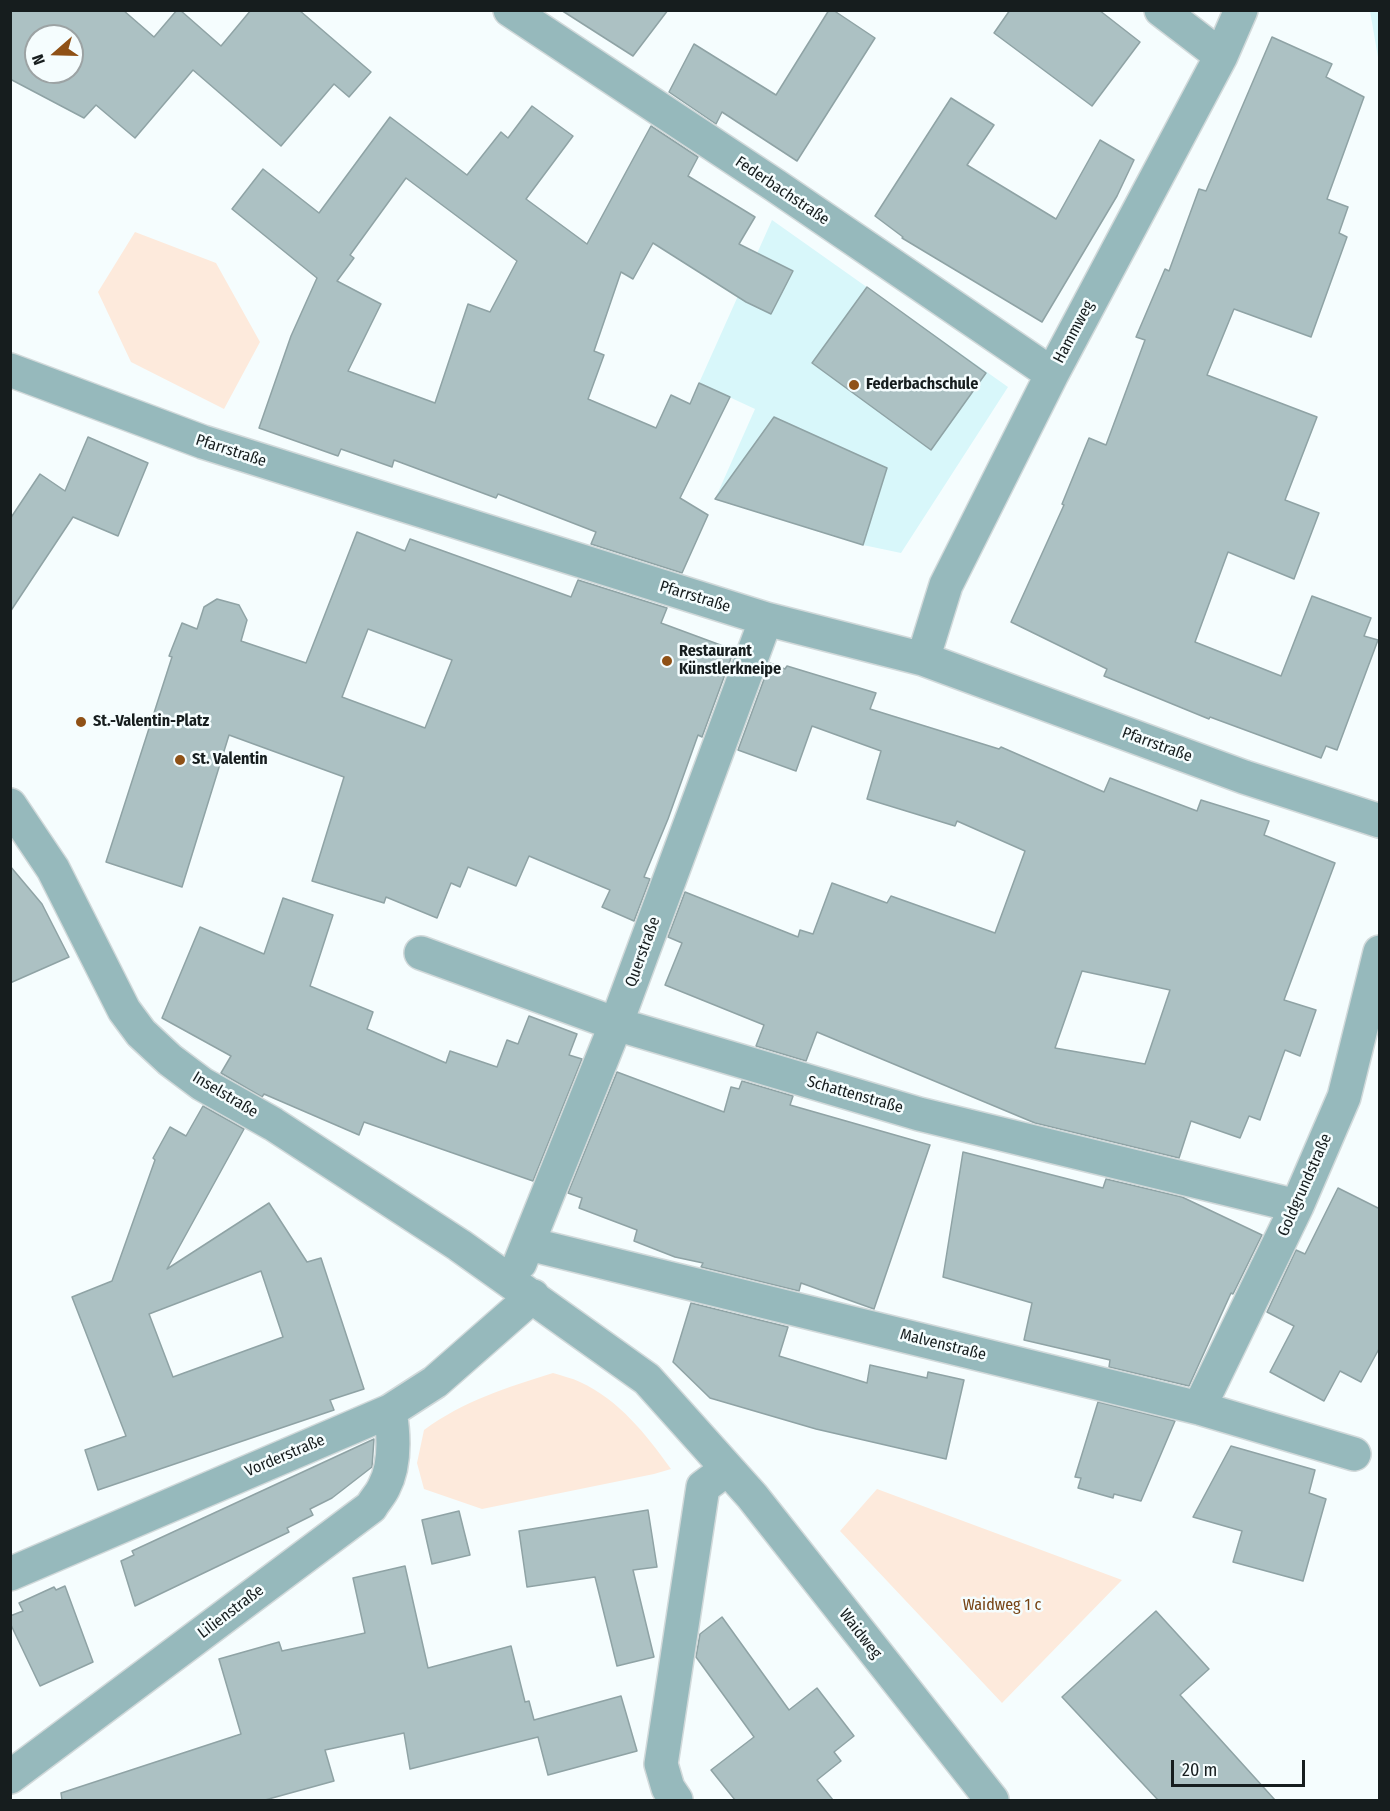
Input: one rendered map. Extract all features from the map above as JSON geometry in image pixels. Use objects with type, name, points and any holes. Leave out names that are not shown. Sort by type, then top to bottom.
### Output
[{"type":"street","name":"Federbachstraße","points":[[510,10],[776,186],[1052,374]]},
{"type":"street","points":[[1161,10],[1221,56]]},
{"type":"street","name":"Hammweg","points":[[923,659],[946,585],[1052,374],[1221,56],[1240,10]]},
{"type":"street","name":"Pfarrstraße","points":[[10,370],[203,442],[766,619],[923,659],[1244,777],[1380,821]]},
{"type":"street","name":"Querstraße","points":[[522,1289],[529,1244],[616,1024],[766,619]]},
{"type":"street","name":"Inselstraße","points":[[10,805],[53,869],[124,1010],[141,1033],[202,1084],[273,1124],[522,1289]]},
{"type":"street","name":"Goldgrundstraße","points":[[1199,1408],[1298,1206],[1344,1097],[1380,951]]},
{"type":"street","name":"Schattenstraße","points":[[420,953],[616,1024],[919,1114],[1298,1206]]},
{"type":"street","name":"Malvenstraße","points":[[529,1244],[1199,1408],[1354,1454]]},
{"type":"street","name":"Vorderstraße","points":[[10,1574],[390,1411],[435,1382],[522,1289]]},
{"type":"street","name":"Waidweg","points":[[522,1289],[647,1379],[752,1496],[992,1800]]},
{"type":"street","name":"Lilienstraße","points":[[10,1777],[371,1507],[385,1485],[392,1458],[394,1434],[390,1411]]},
{"type":"street","points":[[676,1800],[668,1788],[661,1764],[703,1487],[727,1469]]},
{"type":"shaded area","points":[[1370,11],[1379,11],[1379,63]]},
{"type":"shaded area","name":"Federbachschule","points":[[772,220],[1008,387],[901,553],[863,545],[716,497],[755,409],[699,383]]},
{"type":"green space","points":[[135,232],[216,263],[260,342],[224,409],[131,362],[98,292]]},
{"type":"green space","points":[[553,1373],[580,1382],[607,1398],[642,1431],[671,1469],[482,1509],[424,1489],[417,1463],[424,1430],[470,1403]]},
{"type":"green space","name":"Waidweg 1 c","points":[[877,1489],[1122,1580],[1002,1703],[840,1531]]},
{"type":"building","points":[[10,10],[123,10],[154,37],[177,10],[180,10],[221,46],[251,10],[299,10],[371,72],[349,97],[334,84],[281,146],[193,70],[135,138],[96,105],[84,118],[10,79]]},
{"type":"building","points":[[561,10],[668,10],[633,56]]},
{"type":"building","points":[[829,10],[833,10],[875,38],[797,161],[722,112],[716,124],[669,92],[694,44],[776,95]]},
{"type":"building","points":[[1010,10],[1099,10],[1140,42],[1092,106],[994,33]]},
{"type":"building","points":[[1272,37],[1332,64],[1326,77],[1364,97],[1327,199],[1348,207],[1339,233],[1347,237],[1311,337],[1234,309],[1207,375],[1317,417],[1285,500],[1319,513],[1294,579],[1228,552],[1195,642],[1281,676],[1312,596],[1371,618],[1364,636],[1378,640],[1337,750],[1326,746],[1321,758],[1210,717],[1209,719],[1104,676],[1107,669],[1011,622],[1064,505],[1062,504],[1089,438],[1106,445],[1145,340],[1136,337],[1165,269],[1169,271],[1199,189],[1206,191]]},
{"type":"building","points":[[951,98],[994,125],[967,165],[1056,219],[1100,140],[1134,160],[1117,196],[1042,322],[902,238],[875,216]]},
{"type":"building","points":[[532,106],[573,136],[526,199],[587,244],[651,126],[698,157],[688,176],[755,217],[739,244],[793,271],[771,314],[746,302],[653,243],[633,279],[621,272],[594,351],[604,355],[588,399],[656,428],[671,395],[690,404],[699,383],[730,397],[680,498],[708,515],[682,573],[591,544],[596,532],[498,494],[496,498],[394,460],[392,467],[341,449],[338,456],[259,428],[291,336],[317,278],[232,209],[263,169],[319,213],[390,117],[467,175],[501,132],[508,138]],"holes":[[[406,178],[517,261],[490,312],[468,304],[435,403],[348,371],[381,304],[337,281],[354,258],[350,255]]]},
{"type":"building","points":[[867,287],[986,373],[931,450],[812,363]]},
{"type":"building","points":[[774,417],[887,468],[863,545],[715,499]]},
{"type":"building","points":[[88,437],[148,463],[118,536],[73,517],[10,612],[10,519],[40,474],[65,491]]},
{"type":"building","points":[[357,532],[405,551],[410,539],[571,597],[578,580],[667,608],[661,623],[734,650],[702,737],[698,735],[668,819],[644,877],[650,879],[634,921],[602,907],[610,890],[529,856],[516,886],[468,867],[460,887],[451,883],[437,918],[386,897],[384,903],[312,881],[344,777],[229,735],[182,887],[106,862],[172,657],[169,656],[182,623],[197,629],[204,607],[217,599],[239,605],[247,620],[241,641],[306,663]],"holes":[[[368,629],[452,660],[425,728],[342,697]]]},
{"type":"building","points":[[770,663],[876,693],[870,709],[999,749],[1001,747],[1104,792],[1110,778],[1197,811],[1201,800],[1269,821],[1264,835],[1335,863],[1284,1000],[1316,1010],[1300,1056],[1285,1050],[1260,1120],[1249,1116],[1240,1138],[1191,1121],[1179,1158],[1035,1123],[817,1032],[806,1061],[756,1046],[764,1025],[665,985],[682,943],[668,937],[685,892],[798,937],[800,930],[813,934],[832,883],[887,903],[891,896],[995,933],[1025,851],[957,821],[955,826],[867,799],[881,751],[812,726],[796,771],[738,750]],"holes":[[[1082,971],[1170,990],[1145,1064],[1055,1048]]]},
{"type":"building","points":[[10,866],[42,904],[69,957],[10,983]]},
{"type":"building","points":[[283,898],[333,915],[310,986],[373,1012],[367,1029],[446,1063],[450,1051],[497,1067],[507,1040],[518,1044],[529,1016],[577,1034],[569,1055],[582,1059],[533,1181],[364,1122],[359,1135],[264,1094],[262,1097],[221,1073],[231,1056],[162,1018],[200,927],[264,954]]},
{"type":"building","points":[[617,1072],[724,1112],[731,1087],[739,1089],[742,1081],[793,1096],[790,1105],[930,1145],[874,1309],[801,1283],[799,1291],[701,1267],[703,1263],[675,1257],[634,1241],[637,1230],[579,1208],[582,1198],[568,1193]]},
{"type":"building","points":[[203,1106],[244,1129],[167,1269],[269,1203],[307,1262],[321,1258],[364,1389],[330,1400],[334,1410],[98,1490],[85,1450],[126,1436],[72,1297],[112,1281],[155,1160],[153,1158],[170,1127],[186,1136]],"holes":[[[261,1271],[283,1337],[173,1377],[149,1314]]]},
{"type":"building","points":[[963,1152],[1103,1188],[1106,1179],[1182,1197],[1262,1235],[1233,1294],[1231,1293],[1189,1386],[1109,1367],[1110,1360],[1024,1340],[1032,1303],[943,1277]]},
{"type":"building","points":[[1338,1188],[1380,1209],[1380,1347],[1361,1382],[1340,1371],[1324,1401],[1270,1372],[1294,1326],[1267,1312],[1296,1250],[1305,1254]]},
{"type":"building","points":[[691,1303],[788,1327],[779,1356],[867,1383],[870,1365],[927,1378],[928,1372],[964,1380],[946,1459],[816,1429],[710,1398],[673,1362]]},
{"type":"building","points":[[1098,1402],[1175,1421],[1141,1501],[1114,1494],[1113,1498],[1078,1488],[1081,1478],[1075,1477]]},
{"type":"building","points":[[374,1439],[372,1467],[332,1498],[310,1509],[313,1515],[287,1528],[289,1532],[135,1606],[121,1561],[134,1555],[132,1551]]},
{"type":"building","points":[[1231,1446],[1315,1470],[1309,1493],[1326,1499],[1303,1581],[1233,1562],[1242,1531],[1193,1517]]},
{"type":"building","points":[[648,1510],[657,1567],[633,1570],[654,1657],[617,1666],[595,1577],[527,1587],[519,1531]]},
{"type":"building","points":[[459,1511],[470,1555],[432,1564],[422,1520]]},
{"type":"building","points":[[405,1566],[428,1668],[511,1646],[525,1702],[529,1701],[534,1720],[621,1696],[637,1751],[548,1775],[538,1737],[410,1769],[404,1733],[325,1750],[334,1781],[265,1800],[62,1800],[61,1793],[241,1734],[219,1659],[279,1642],[282,1651],[365,1633],[353,1578]]},
{"type":"building","points":[[65,1586],[93,1662],[40,1686],[10,1623],[10,1616],[23,1611],[19,1603],[54,1587],[56,1590]]},
{"type":"building","points":[[1156,1611],[1209,1669],[1180,1695],[1275,1800],[1158,1800],[1062,1697]]},
{"type":"building","points":[[722,1617],[789,1710],[817,1688],[854,1736],[834,1752],[841,1761],[817,1780],[833,1800],[735,1800],[711,1770],[754,1737],[696,1657],[700,1634]]},
{"type":"place","name":"Federbachschule","points":[[854,385]]},
{"type":"place","name":"Restaurant Künstlerkneipe","points":[[667,661]]},
{"type":"place","name":"St.-Valentin-Platz","points":[[81,722]]},
{"type":"place","name":"St. Valentin","points":[[180,760]]}]
